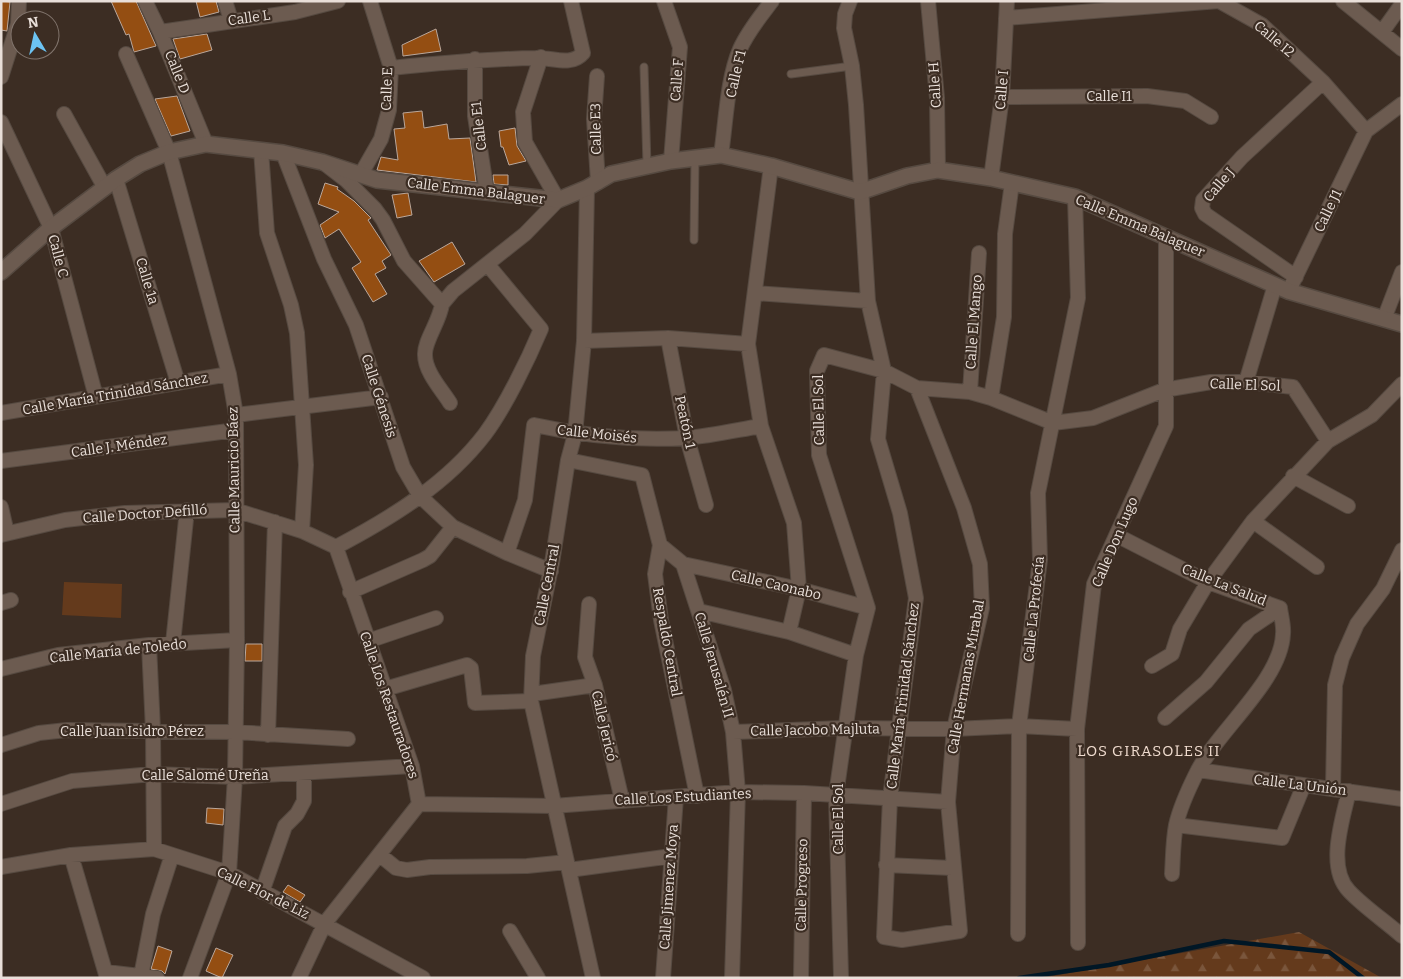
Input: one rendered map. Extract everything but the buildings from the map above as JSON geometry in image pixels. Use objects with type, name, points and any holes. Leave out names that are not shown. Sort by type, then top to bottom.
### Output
[{"type":"street","points":[[1,76],[18,24],[19,1]]},
{"type":"street","name":"Calle D","points":[[145,1],[160,32],[206,144]]},
{"type":"street","points":[[225,1],[230,20]]},
{"type":"street","name":"Calle L","points":[[160,32],[230,20],[294,6],[338,1]]},
{"type":"street","name":"Calle E","points":[[360,174],[380,139],[389,110],[391,68],[370,1]]},
{"type":"street","points":[[391,68],[475,59],[541,58],[570,61],[578,59],[583,53],[571,1]]},
{"type":"street","name":"Calle F","points":[[664,1],[680,47],[671,161]]},
{"type":"street","name":"Calle F1","points":[[721,155],[734,67],[750,30],[772,1]]},
{"type":"street","name":"Calle María Trinidad Sánchez","points":[[850,1],[845,14],[844,28],[852,66],[868,301],[884,371],[878,439],[900,513],[916,598],[890,798],[884,936]]},
{"type":"street","name":"Calle H","points":[[928,1],[937,98],[938,170]]},
{"type":"street","name":"Calle I","points":[[991,178],[1002,97],[1007,1]]},
{"type":"street","name":"Calle I2","points":[[1006,18],[1219,1],[1262,25],[1323,82],[1366,131]]},
{"type":"street","points":[[1343,1],[1402,49]]},
{"type":"street","points":[[1382,32],[1402,4]]},
{"type":"street","name":"Calle Mauricio Báez","points":[[126,54],[169,152],[229,374],[236,416],[237,640],[235,777],[229,873],[190,978]]},
{"type":"street","points":[[450,403],[429,371],[425,356],[441,314],[442,304],[453,291],[526,234],[558,200],[525,142],[522,112],[541,58]]},
{"type":"street","name":"Calle E1","points":[[475,59],[475,116],[487,193]]},
{"type":"street","name":"Calle E3","points":[[592,185],[597,76]]},
{"type":"street","name":"Calle J","points":[[1296,277],[1205,214],[1202,208],[1203,200],[1249,151],[1323,82]]},
{"type":"street","name":"Calle I1","points":[[1002,97],[1147,96],[1185,101],[1212,117]]},
{"type":"street","points":[[1366,131],[1402,104]]},
{"type":"street","name":"Calle 1a","points":[[64,114],[110,183],[178,383]]},
{"type":"street","name":"Calle C","points":[[1,122],[51,228],[96,397]]},
{"type":"street","name":"Calle J1","points":[[1246,382],[1281,288],[1296,277],[1366,131]]},
{"type":"street","name":"Calle Emma Balaguer","points":[[1,272],[51,228],[110,183],[140,164],[169,152],[206,144],[283,152],[322,162],[377,180],[558,200],[592,185],[610,174],[647,165],[721,155],[771,166],[860,192],[907,176],[938,170],[991,178],[1075,197],[1281,288],[1402,324]]},
{"type":"street","points":[[261,150],[267,233],[291,305],[297,333],[306,465],[302,531]]},
{"type":"street","name":"Calle Génesis","points":[[283,152],[324,258],[356,325],[403,467],[420,496],[453,527],[507,553],[551,571]]},
{"type":"street","points":[[322,162],[347,181],[375,209],[383,220],[404,261],[442,304]]},
{"type":"street","points":[[771,166],[748,344],[762,426],[794,523],[799,589],[789,632]]},
{"type":"street","points":[[991,398],[1004,317],[1005,234],[1012,183]]},
{"type":"street","name":"Calle Central","points":[[592,185],[584,341],[575,434],[568,460],[551,571],[533,656],[532,698],[553,806],[593,978]]},
{"type":"street","name":"Calle La Profecía","points":[[1018,934],[1019,726],[1040,560],[1038,493],[1078,298],[1075,197]]},
{"type":"street","name":"Calle Don Lugo","points":[[1078,943],[1077,729],[1094,584],[1118,536],[1166,426],[1164,390],[1166,237]]},
{"type":"street","name":"Calle El Mango","points":[[970,392],[979,253]]},
{"type":"street","points":[[336,546],[370,529],[420,496],[460,462],[486,432],[530,355],[541,329],[488,265]]},
{"type":"street","points":[[1384,319],[1402,272]]},
{"type":"street","points":[[755,293],[868,301]]},
{"type":"street","points":[[584,341],[668,338],[748,344]]},
{"type":"street","name":"Peatón 1","points":[[668,338],[687,438],[706,505]]},
{"type":"street","name":"Calle El Sol","points":[[840,976],[836,795],[844,728],[856,655],[868,608],[819,455],[817,371],[824,355],[884,371],[917,388],[970,392],[991,398],[1053,423],[1093,418],[1164,390],[1211,382],[1246,382],[1293,387],[1328,441]]},
{"type":"street","name":"Calle María Trinidad Sánchez","points":[[1,413],[229,374]]},
{"type":"street","points":[[1152,666],[1172,654],[1180,629],[1208,582],[1253,521],[1293,476],[1328,441],[1372,415],[1402,384]]},
{"type":"street","name":"Calle Hermanas Mirabal","points":[[884,936],[902,940],[960,930],[952,868],[948,802],[954,729],[982,608],[980,564],[964,508],[917,388]]},
{"type":"street","points":[[236,416],[381,396]]},
{"type":"street","name":"Calle Moisés","points":[[507,553],[525,500],[534,425],[575,434],[620,439],[687,438],[762,426]]},
{"type":"street","name":"Calle J. Méndez","points":[[1,461],[236,430]]},
{"type":"street","name":"Respaldo Central","points":[[568,460],[642,475],[660,545],[655,574],[661,620],[697,796]]},
{"type":"street","points":[[1293,476],[1348,506]]},
{"type":"street","points":[[1,507],[4,534]]},
{"type":"street","points":[[173,644],[187,510]]},
{"type":"street","name":"Calle Doctor Defilló","points":[[4,534],[65,520],[125,513],[235,510],[302,531],[336,546]]},
{"type":"street","points":[[1253,521],[1317,567]]},
{"type":"street","points":[[268,735],[275,522]]},
{"type":"street","points":[[350,592],[430,556],[453,527]]},
{"type":"street","name":"Calle La Salud","points":[[1118,536],[1208,582],[1280,608],[1284,635],[1279,651],[1263,684],[1220,737],[1198,770],[1176,825],[1172,874]]},
{"type":"street","points":[[660,545],[683,564]]},
{"type":"street","name":"Calle Los Restauradores","points":[[336,546],[350,592],[412,766],[419,804]]},
{"type":"street","points":[[1334,789],[1334,685],[1342,658],[1357,624],[1383,589],[1402,550]]},
{"type":"street","name":"Calle Caonabo","points":[[683,564],[799,589],[868,608]]},
{"type":"street","name":"Calle Jerusalén II","points":[[683,564],[724,690],[733,732],[738,792],[732,978]]},
{"type":"street","points":[[589,604],[585,657],[595,684]]},
{"type":"street","points":[[1165,718],[1206,682],[1249,629],[1280,608]]},
{"type":"street","points":[[699,611],[789,632],[856,655]]},
{"type":"street","points":[[368,641],[436,618]]},
{"type":"street","name":"Calle María de Toledo","points":[[1,669],[58,655],[149,645],[237,640]]},
{"type":"street","points":[[149,645],[154,730],[154,849]]},
{"type":"street","name":"Calle Jericó","points":[[385,689],[467,665],[471,668],[475,703],[532,698],[595,684],[622,800]]},
{"type":"street","name":"Calle Jacobo Majluta","points":[[733,732],[844,728],[954,729],[1019,726],[1077,729]]},
{"type":"street","name":"Calle Juan Isidro Pérez","points":[[1,745],[39,734],[67,730],[235,732],[348,739]]},
{"type":"street","name":"Calle Salomé Ureña","points":[[1,804],[72,780],[153,774],[235,777],[412,766]]},
{"type":"street","name":"Calle La Unión","points":[[1198,770],[1303,787],[1334,789],[1402,799]]},
{"type":"street","points":[[262,892],[285,826],[297,814],[304,801],[304,773]]},
{"type":"street","points":[[1176,825],[1282,838],[1303,787]]},
{"type":"street","points":[[1349,791],[1337,842],[1339,870],[1347,890],[1402,936]]},
{"type":"street","name":"Calle Los Estudiantes","points":[[419,804],[553,806],[738,792],[804,793],[948,802]]},
{"type":"street","name":"Calle Progreso","points":[[801,978],[804,793]]},
{"type":"street","name":"Calle Jimenez Moya","points":[[663,978],[676,797]]},
{"type":"street","points":[[299,978],[325,923],[419,804]]},
{"type":"street","name":"Calle Flor de Liz","points":[[1,867],[71,855],[154,849],[229,873],[262,892],[325,923],[423,978]]},
{"type":"street","points":[[71,855],[107,975],[156,978]]},
{"type":"street","points":[[141,976],[153,914],[172,855]]},
{"type":"street","points":[[380,855],[396,868],[407,870],[430,866],[568,866],[672,856]]},
{"type":"street","points":[[886,865],[952,868]]},
{"type":"street","points":[[510,931],[538,978]]},
{"type":"lane","points":[[791,74],[852,66]]},
{"type":"lane","points":[[644,67],[647,165]]},
{"type":"lane","points":[[694,240],[696,158]]},
{"type":"green space","points":[[64,582],[122,584],[121,618],[62,615]]},
{"type":"green space","points":[[1299,932],[1382,978],[1042,978]]},
{"type":"waterway","points":[[1019,978],[1109,965],[1224,941],[1329,952],[1363,978]]},
{"type":"district","name":"LOS GIRASOLES II","points":[[1149,751]]}]
